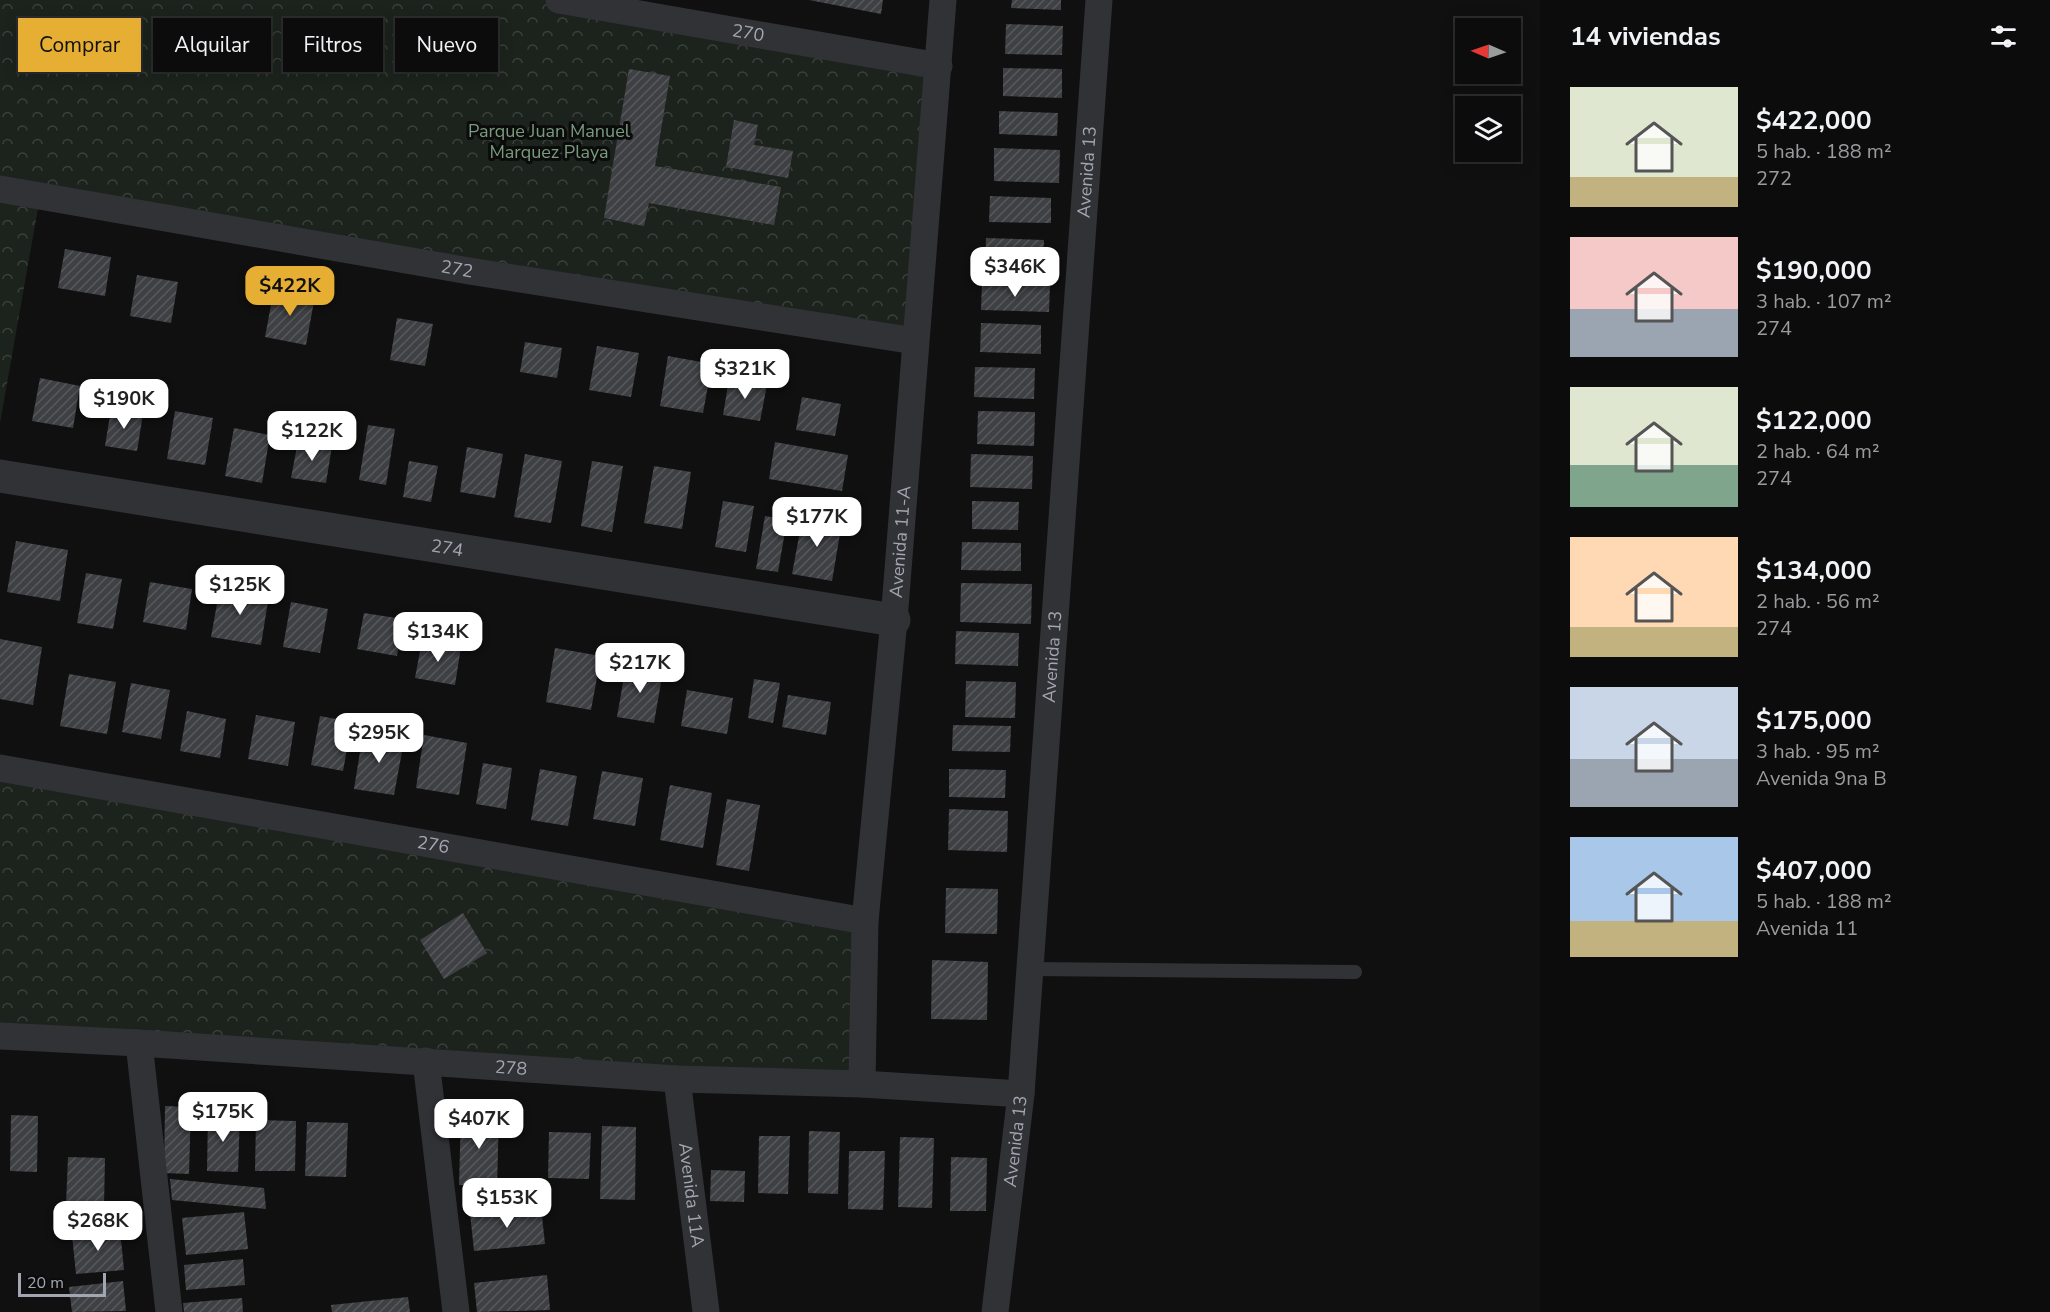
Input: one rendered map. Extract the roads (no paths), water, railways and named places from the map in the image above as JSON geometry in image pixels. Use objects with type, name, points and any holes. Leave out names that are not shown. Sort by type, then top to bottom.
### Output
[{"type":"street","name":"270","points":[[559,0],[939,66]]},
{"type":"street","name":"Avenida 11-A","points":[[862,1084],[866,921],[894,620],[943,0]]},
{"type":"street","name":"Avenida 13","points":[[994,1312],[1021,1094],[1099,0]]},
{"type":"street","name":"272","points":[[0,189],[469,271],[915,341]]},
{"type":"street","name":"274","points":[[0,476],[894,620]]},
{"type":"street","name":"276","points":[[0,768],[866,921]]},
{"type":"street","name":"278","points":[[0,1036],[426,1061],[677,1079],[862,1084],[1021,1094]]},
{"type":"street","points":[[139,1043],[169,1312]]},
{"type":"street","points":[[426,1061],[456,1312]]},
{"type":"street","name":"Avenida 11A","points":[[677,1079],[706,1312]]},
{"type":"lane","points":[[1030,969],[1355,972]]},
{"type":"park label","name":"Parque Juan Manuel Marquez Playa","points":[[549,141]]}]
